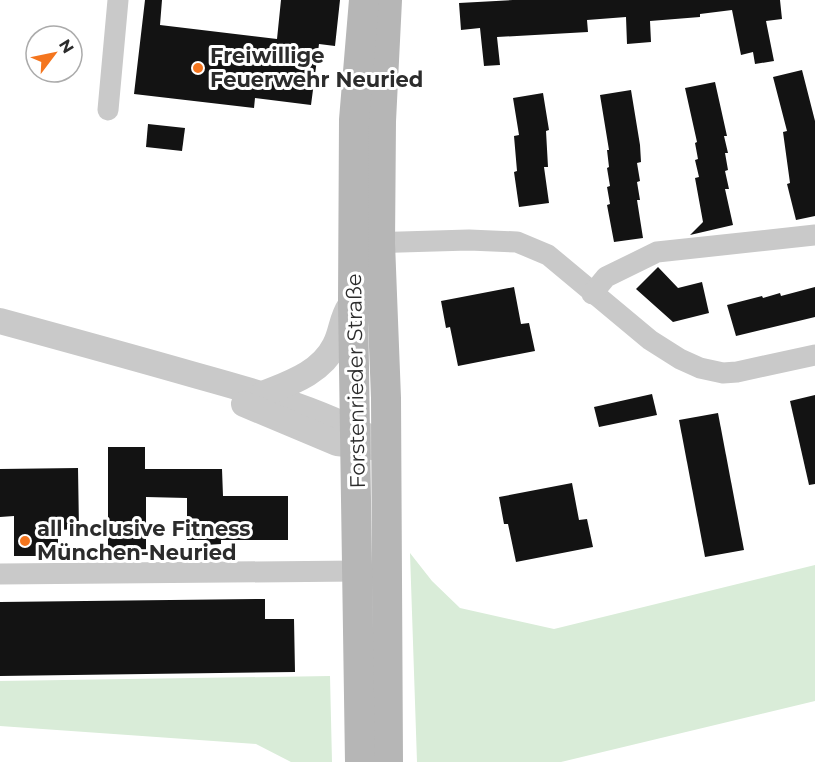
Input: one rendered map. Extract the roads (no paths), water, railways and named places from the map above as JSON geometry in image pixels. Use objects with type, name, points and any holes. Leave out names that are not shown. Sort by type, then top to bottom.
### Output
[{"type":"main road","name":"Forstenrieder Straße","points":[[364,0],[354,120],[386,447],[388,762]]},
{"type":"main road","name":"Forstenrieder Straße","points":[[360,762],[359,571],[353,302],[367,243],[381,121],[387,0]]},
{"type":"street","points":[[108,110],[118,0]]},
{"type":"street","points":[[592,294],[606,276],[657,252],[815,235]]},
{"type":"street","points":[[367,243],[469,240],[517,242],[548,255],[650,340],[680,359],[700,368],[723,373],[737,372],[815,355]]},
{"type":"street","points":[[263,394],[308,374],[323,361],[337,343],[343,317],[353,302]]},
{"type":"street","points":[[0,321],[263,394],[356,438],[386,447]]},
{"type":"street","points":[[144,360],[337,443],[356,438]]},
{"type":"street","points":[[0,574],[359,571]]},
{"type":"place","name":"Freiwillige Feuerwehr Neuried","points":[[198,68]]},
{"type":"place","name":"all inclusive Fitness München-Neuried","points":[[25,541]]}]
